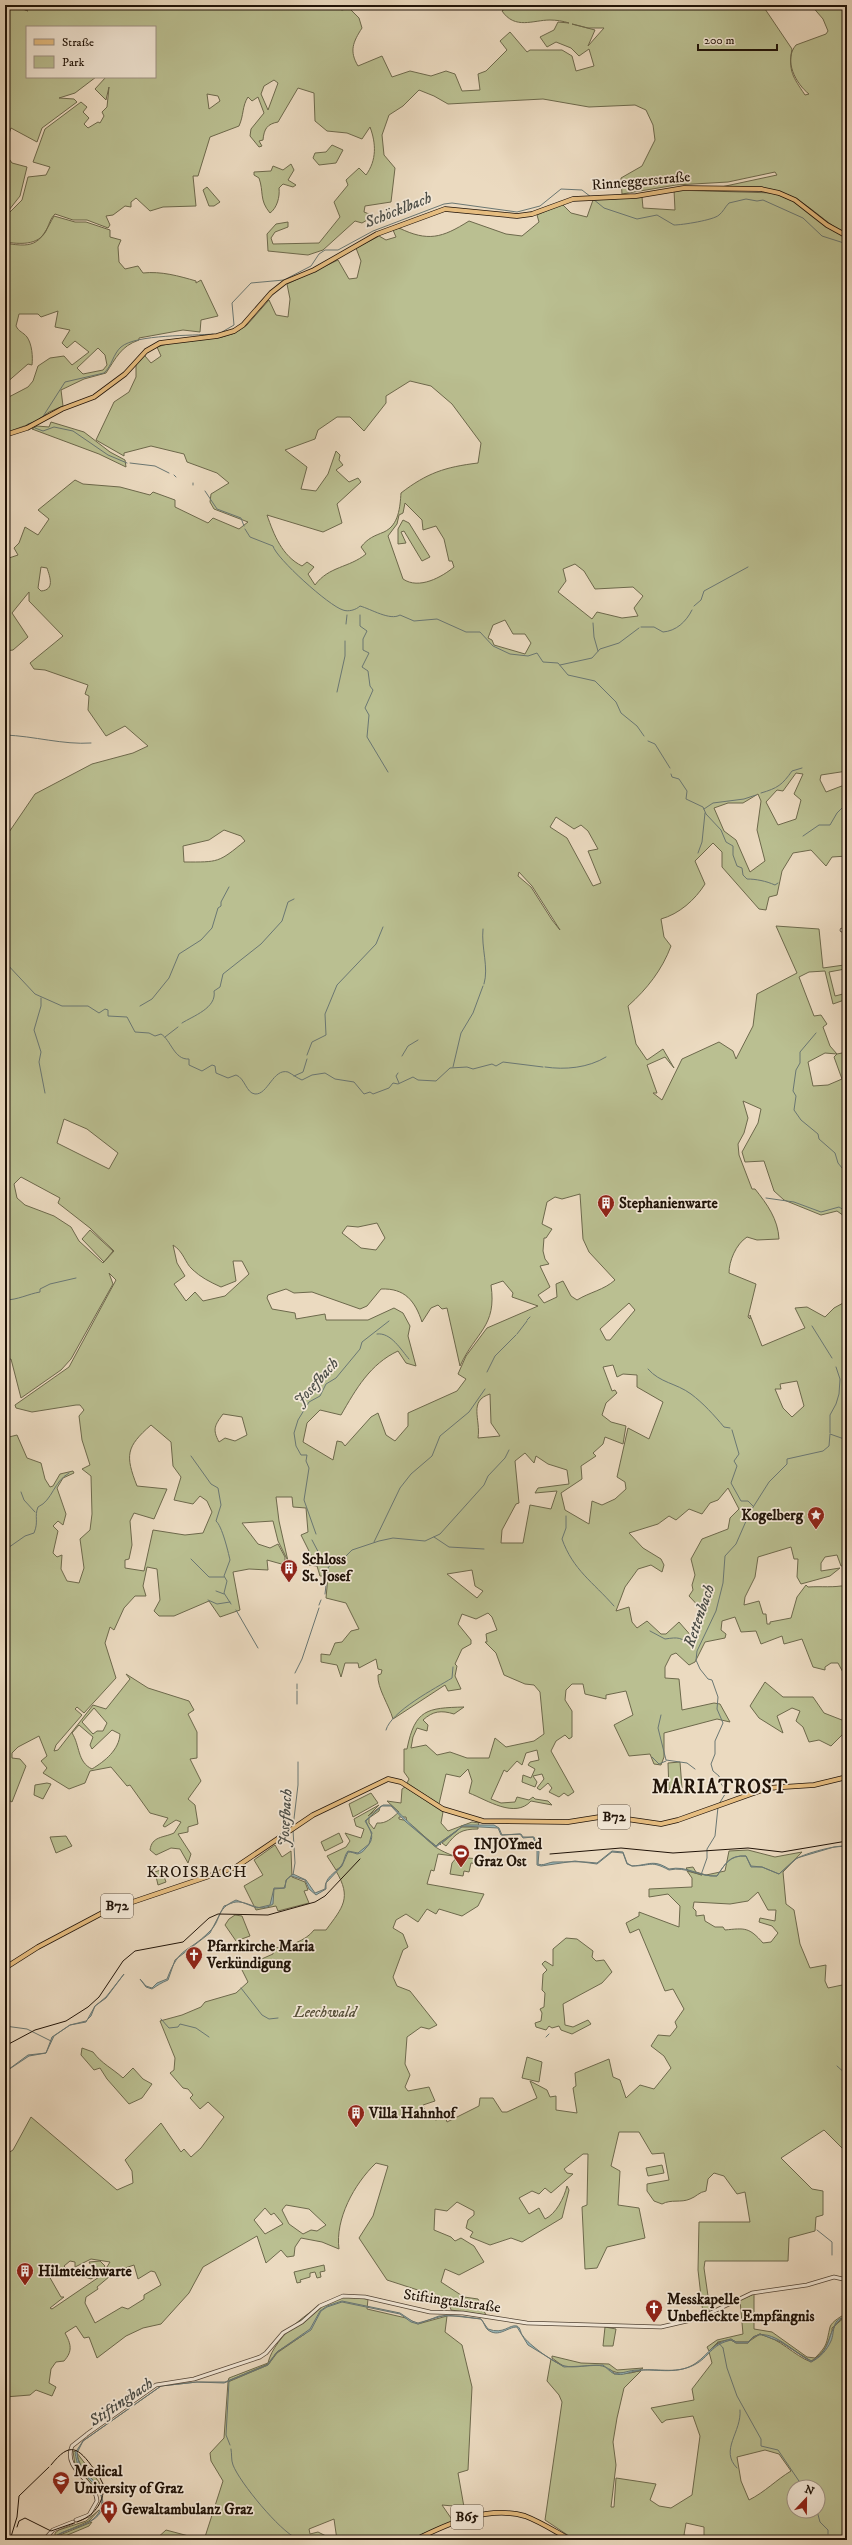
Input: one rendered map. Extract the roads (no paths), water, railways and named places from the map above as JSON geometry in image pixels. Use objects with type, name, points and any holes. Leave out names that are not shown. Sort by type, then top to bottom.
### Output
[{"type":"main road","name":"Rinneggerstraße","points":[[5,435],[37,424],[62,409],[94,397],[125,374],[146,351],[160,343],[217,336],[234,332],[243,325],[278,286],[314,270],[393,227],[445,209],[523,216],[560,202],[586,198],[636,196],[684,188],[773,191],[795,200],[827,225],[847,236]]},
{"type":"main road","name":"B72","points":[[5,1968],[43,1944],[106,1911],[236,1867],[314,1816],[388,1779],[401,1782],[445,1810],[483,1821],[571,1822],[606,1816],[660,1824],[674,1822],[768,1788],[814,1785],[847,1777]]},
{"type":"main road","name":"B65","points":[[415,2540],[466,2518],[489,2514],[523,2516],[571,2540]]},
{"type":"street","points":[[842,930],[847,933]]},
{"type":"street","name":"Stiftingtalstraße","points":[[44,2540],[53,2530],[91,2513],[96,2505],[97,2498],[94,2489],[73,2465],[70,2453],[71,2447],[156,2385],[194,2379],[260,2357],[266,2353],[283,2333],[302,2322],[318,2307],[332,2299],[343,2296],[370,2298],[430,2312],[463,2313],[527,2323],[658,2327],[672,2326],[700,2318],[752,2293],[807,2285],[834,2277],[847,2280]]},
{"type":"water","points":[[391,1805],[418,1832],[391,1806],[382,1806]]},
{"type":"water","points":[[464,1825],[494,1825],[499,1828],[502,1835],[498,1828],[463,1826],[436,1847],[430,1842],[436,1846]]},
{"type":"water","points":[[372,1835],[369,1845],[364,1851],[359,1854],[348,1852],[342,1866],[326,1883],[330,1876],[341,1866],[348,1851],[358,1853],[369,1844]]},
{"type":"water","points":[[534,1837],[539,1852],[538,1864],[543,1865],[553,1862],[570,1862],[541,1866],[537,1865],[537,1847]]},
{"type":"water","points":[[833,1847],[799,1857],[806,1854]]},
{"type":"water","points":[[612,1851],[623,1852],[627,1863],[632,1866],[627,1864],[623,1853],[612,1852],[597,1864],[581,1862],[597,1863]]},
{"type":"water","points":[[655,1863],[669,1869],[676,1868],[688,1870],[696,1872],[681,1869],[669,1870],[658,1865],[651,1864],[632,1866]]},
{"type":"water","points":[[293,1874],[306,1880],[315,1893],[325,1889],[326,1883],[326,1889],[316,1895],[309,1889],[305,1880],[291,1876],[287,1879]]},
{"type":"water","points":[[286,1883],[285,1888],[274,1889],[273,1904],[268,1907],[259,1908],[270,1905],[274,1888],[284,1888]]},
{"type":"water","points":[[236,1900],[241,1902],[235,1902],[228,1905]]},
{"type":"water","points":[[213,1928],[210,1933],[178,1958],[180,1955]]},
{"type":"water","points":[[173,1966],[168,1980],[152,1989],[146,1987],[140,1979],[146,1986],[152,1988],[157,1983],[167,1979]]},
{"type":"water","points":[[124,1974],[106,1998],[95,2006],[106,1997]]},
{"type":"water","points":[[95,2006],[91,2016],[87,2020]]},
{"type":"water","points":[[70,2025],[54,2036],[46,2053],[52,2037]]},
{"type":"water","points":[[46,2053],[29,2056],[5,2072],[28,2055]]},
{"type":"water","points":[[342,2301],[400,2313],[418,2323],[428,2320],[418,2324],[411,2322],[400,2314],[342,2302],[327,2307],[321,2311],[311,2330],[277,2352],[310,2329],[320,2311],[327,2306]]},
{"type":"water","points":[[842,2318],[839,2321],[834,2327],[836,2322]]},
{"type":"water","points":[[483,2322],[488,2329],[494,2331],[502,2330],[511,2326],[517,2326],[526,2340],[547,2357],[528,2345],[517,2327],[496,2333],[488,2330]]},
{"type":"water","points":[[834,2327],[831,2341],[827,2348],[820,2356],[811,2362],[781,2342],[762,2335],[772,2336],[812,2361],[824,2350]]},
{"type":"water","points":[[731,2339],[736,2342],[748,2342],[750,2340],[748,2343],[736,2343],[731,2340],[724,2342],[714,2348],[699,2362],[694,2365],[687,2368],[684,2369],[696,2363],[719,2343]]},
{"type":"water","points":[[277,2352],[268,2365],[224,2383],[197,2382],[225,2382],[267,2365]]},
{"type":"water","points":[[556,2362],[565,2366],[570,2367],[564,2367]]},
{"type":"water","points":[[606,2368],[614,2373],[646,2370],[615,2374]]},
{"type":"water","points":[[646,2370],[675,2370],[668,2371]]},
{"type":"water","points":[[83,2441],[77,2453],[79,2462],[82,2468],[98,2486],[102,2497],[103,2506],[100,2513],[92,2520],[100,2510],[102,2503],[101,2497],[96,2486],[79,2468],[75,2453]]},
{"type":"water","points":[[90,2522],[81,2526],[57,2535],[63,2532]]},
{"type":"waterway","name":"Schöcklbach","points":[[222,332],[234,325],[232,303],[251,283],[284,280],[311,266],[319,254],[325,250],[338,250],[373,231],[444,204],[452,203],[517,212],[540,206],[561,189],[582,190],[591,197]]},
{"type":"waterway","name":"Schöcklbach","points":[[593,199],[604,208],[637,219],[657,215],[674,225],[711,219],[720,214],[729,203],[746,199],[757,201],[763,200],[803,218],[822,236],[847,244]]},
{"type":"waterway","name":"Schöcklbach","points":[[42,418],[65,382],[104,373],[118,350],[128,343],[165,336],[213,334]]},
{"type":"waterway","name":"Schöcklbach","points":[[28,424],[34,422]]},
{"type":"waterway","points":[[35,428],[43,431],[54,427],[73,431],[108,455],[127,463]]},
{"type":"waterway","points":[[130,463],[155,466],[169,473]]},
{"type":"waterway","points":[[205,491],[217,509],[241,518],[244,526]]},
{"type":"waterway","points":[[245,529],[250,537],[273,546],[283,560],[304,581],[336,607],[347,611],[354,610],[360,606],[386,616],[391,617],[400,615],[414,621],[437,619],[466,632],[480,632],[493,646],[510,654],[528,656],[537,653],[543,662],[558,663],[568,675],[595,681],[616,702],[621,713],[637,726],[644,736]]},
{"type":"waterway","points":[[694,606],[701,600],[704,591],[748,567]]},
{"type":"waterway","points":[[641,627],[654,627],[663,632],[672,630],[684,622],[692,610]]},
{"type":"waterway","points":[[346,624],[347,615]]},
{"type":"waterway","points":[[360,615],[360,626],[367,631],[363,639],[363,650],[369,653],[362,667],[368,671],[370,686],[373,690],[365,708],[369,715],[367,737],[388,772]]},
{"type":"waterway","points":[[593,623],[594,637],[598,651]]},
{"type":"waterway","points":[[560,665],[592,658],[600,649],[619,643],[639,628]]},
{"type":"waterway","points":[[337,692],[345,656],[345,641]]},
{"type":"waterway","points":[[5,735],[59,742],[91,743]]},
{"type":"waterway","points":[[648,741],[655,744],[670,768]]},
{"type":"waterway","points":[[761,793],[776,788],[792,771],[802,768]]},
{"type":"waterway","points":[[671,774],[672,777],[679,779],[687,791],[686,799],[703,807],[706,814],[721,830],[726,842],[733,846],[733,855],[737,866],[742,868],[743,875],[747,879],[761,880],[775,885],[778,883]]},
{"type":"waterway","points":[[704,809],[713,803],[744,799],[756,795]]},
{"type":"waterway","points":[[803,836],[819,825],[830,825],[837,813],[847,803]]},
{"type":"waterway","points":[[698,853],[702,842],[705,813]]},
{"type":"waterway","points":[[140,1006],[152,999],[169,978],[179,954],[201,940],[212,928],[218,908],[221,906],[221,902],[229,887]]},
{"type":"waterway","points":[[182,1023],[208,1007],[214,997],[214,991],[220,987],[223,974],[261,944],[282,921],[288,902],[294,899]]},
{"type":"waterway","points":[[307,1055],[312,1042],[326,1035],[325,1014],[337,985],[376,944],[383,927]]},
{"type":"waterway","points":[[483,929],[486,971],[484,984]]},
{"type":"waterway","points":[[5,962],[35,994],[62,1006],[88,1006],[99,1013],[105,1009],[108,1010],[108,1016],[127,1017],[135,1032],[149,1033],[155,1036],[161,1034],[176,1053],[189,1059],[189,1065],[202,1071],[212,1065],[215,1066],[216,1073],[228,1078],[236,1075],[242,1079],[250,1091],[255,1094],[264,1090],[274,1077],[283,1072],[288,1072],[302,1080],[312,1075],[325,1073],[335,1079],[354,1082],[364,1094],[370,1092],[373,1094],[389,1088],[393,1083],[398,1084],[413,1077],[418,1080],[436,1081],[450,1068],[467,1067],[473,1069],[492,1064],[496,1066],[503,1062],[543,1067]]},
{"type":"waterway","points":[[453,1067],[461,1033],[473,1013],[483,986]]},
{"type":"waterway","points":[[41,998],[41,1006],[34,1030],[41,1052],[39,1062],[45,1093]]},
{"type":"waterway","points":[[165,1037],[178,1027]]},
{"type":"waterway","points":[[816,1033],[800,1052],[800,1063],[796,1070],[793,1091],[796,1096],[794,1110],[801,1120],[818,1134],[819,1139],[835,1153],[838,1163],[847,1174]]},
{"type":"waterway","points":[[402,1056],[408,1046],[418,1040]]},
{"type":"waterway","points":[[545,1067],[568,1068],[584,1066],[606,1057]]},
{"type":"waterway","points":[[294,1076],[303,1072],[307,1059]]},
{"type":"waterway","points":[[398,1073],[396,1076],[399,1083]]},
{"type":"waterway","points":[[766,1198],[794,1202],[821,1212],[839,1207],[847,1212]]},
{"type":"waterway","points":[[5,1300],[40,1292],[40,1289],[50,1284],[76,1278]]},
{"type":"waterway","points":[[527,1320],[530,1317]]},
{"type":"waterway","name":"Josefbach","points":[[316,1534],[304,1500],[309,1468],[306,1461],[307,1455],[301,1455],[296,1446],[294,1433],[298,1420],[309,1402],[320,1396],[326,1384],[336,1378],[360,1349],[362,1342],[389,1321]]},
{"type":"waterway","points":[[517,1334],[527,1321]]},
{"type":"waterway","points":[[812,1326],[832,1358]]},
{"type":"waterway","points":[[377,1334],[382,1334],[391,1339],[409,1359]]},
{"type":"waterway","points":[[487,1372],[495,1356],[516,1335]]},
{"type":"waterway","points":[[830,1433],[830,1415],[839,1394],[840,1379],[836,1367]]},
{"type":"waterway","points":[[648,1369],[663,1380],[680,1387],[691,1394],[700,1401],[724,1427],[730,1428]]},
{"type":"waterway","points":[[374,1542],[400,1488],[411,1474],[432,1456],[440,1436],[469,1412],[485,1389]]},
{"type":"waterway","points":[[732,1430],[739,1454],[734,1461],[737,1466],[731,1483],[741,1501],[748,1501],[753,1506]]},
{"type":"waterway","name":"Rettenbach","points":[[719,1804],[727,1791],[721,1784],[719,1776],[713,1771],[711,1764],[715,1754],[715,1741],[723,1723],[717,1709],[718,1697],[712,1680],[708,1679],[700,1669],[696,1660],[697,1651],[716,1611],[723,1583],[725,1556],[736,1544],[750,1512],[769,1482],[787,1464],[787,1459],[823,1451],[829,1446],[830,1434],[847,1440]]},
{"type":"waterway","points":[[328,1568],[333,1561],[343,1559],[352,1550],[379,1541],[393,1538],[425,1541],[440,1534],[484,1485],[488,1476],[505,1458],[509,1450]]},
{"type":"waterway","points":[[191,1456],[211,1484],[218,1488],[221,1505],[216,1521],[223,1533],[230,1560],[224,1576],[227,1581],[224,1593],[231,1604]]},
{"type":"waterway","points":[[5,1550],[25,1536],[34,1533],[38,1507],[47,1500],[60,1481],[69,1473]]},
{"type":"waterway","points":[[21,1492],[24,1500],[35,1512]]},
{"type":"waterway","points":[[566,1516],[566,1528],[562,1539],[567,1550],[584,1575],[614,1606]]},
{"type":"waterway","points":[[434,1537],[449,1547],[484,1549]]},
{"type":"waterway","name":"Josefbach","points":[[312,1540],[322,1559]]},
{"type":"waterway","points":[[191,1559],[209,1577],[224,1577]]},
{"type":"waterway","name":"Josefbach","points":[[325,1594],[328,1568]]},
{"type":"waterway","points":[[216,1591],[224,1594]]},
{"type":"waterway","points":[[208,1600],[217,1604],[230,1602]]},
{"type":"waterway","name":"Josefbach","points":[[319,1605],[321,1600]]},
{"type":"waterway","name":"Josefbach","points":[[295,1673],[302,1659],[319,1608]]},
{"type":"waterway","points":[[236,1610],[258,1648]]},
{"type":"waterway","points":[[650,1631],[665,1639],[682,1639],[692,1646]]},
{"type":"waterway","points":[[386,1730],[396,1715],[425,1694],[452,1678],[453,1667]]},
{"type":"waterway","name":"Josefbach","points":[[297,1684],[297,1689]]},
{"type":"waterway","name":"Josefbach","points":[[297,1691],[297,1704]]},
{"type":"waterway","points":[[661,1715],[658,1728],[666,1760],[687,1763],[695,1769]]},
{"type":"waterway","points":[[652,1757],[659,1764],[666,1761]]},
{"type":"waterway","name":"Josefbach","points":[[293,1827],[298,1785],[298,1762]]},
{"type":"waterway","name":"Rettenbach","points":[[701,1875],[707,1858],[707,1849],[715,1836],[718,1807]]},
{"type":"waterway","name":"Josefbach","points":[[293,1830],[295,1863],[293,1875]]},
{"type":"waterway","points":[[241,1988],[262,2015],[269,2019],[278,2018]]},
{"type":"waterway","points":[[161,2019],[169,2028],[178,2027],[180,2024],[196,2028],[209,2037]]},
{"type":"waterway","points":[[5,2026],[27,2029],[51,2041]]},
{"type":"waterway","points":[[546,2037],[549,2034]]},
{"type":"waterway","points":[[837,2066],[847,2075]]},
{"type":"waterway","points":[[817,2230],[832,2242],[832,2255]]},
{"type":"waterway","name":"Stiftingbach","points":[[718,2342],[723,2348]]},
{"type":"waterway","points":[[723,2348],[727,2368],[737,2396],[761,2439],[761,2446],[778,2450],[798,2479]]},
{"type":"waterway","points":[[229,2381],[226,2435],[230,2445]]},
{"type":"waterway","points":[[737,2468],[732,2461],[730,2454],[732,2440],[740,2418],[740,2410]]},
{"type":"waterway","points":[[231,2449],[233,2465],[252,2494],[271,2517],[289,2534],[296,2538]]},
{"type":"waterway","points":[[819,2519],[820,2522],[828,2530],[828,2534]]},
{"type":"tram line","points":[[550,1854],[621,1848],[673,1853],[748,1848],[782,1852],[847,1841]]},
{"type":"tram line","points":[[5,2046],[35,2030],[66,2021],[88,2007],[99,1997],[123,1961],[135,1951],[183,1942],[209,1918],[218,1914],[268,1915],[315,1902],[325,1896],[360,1859]]},
{"type":"tram line","points":[[51,2465],[63,2452],[74,2450],[83,2456],[94,2469]]},
{"type":"tram line","points":[[10,2540],[17,2517],[19,2496],[49,2467]]},
{"type":"tram line","points":[[77,2522],[93,2513],[100,2504],[104,2486],[98,2474]]},
{"type":"tram line","points":[[17,2527],[19,2521],[25,2518],[51,2531],[74,2523]]},
{"type":"place","name":"Stephanienwarte","points":[[606,1218]]},
{"type":"place","name":"Kogelberg","points":[[816,1530]]},
{"type":"place","name":"Schloss St. Josef","points":[[289,1583]]},
{"type":"place","name":"INJOYmed Graz Ost","points":[[461,1868]]},
{"type":"place","name":"Pfarrkirche Maria Verkündigung","points":[[194,1970]]},
{"type":"place","name":"Villa Hahnhof","points":[[356,2128]]},
{"type":"place","name":"Hilmteichwarte","points":[[25,2286]]},
{"type":"place","name":"Messkapelle Unbefleckte Empfängnis","points":[[654,2323]]},
{"type":"place","name":"Medical University of Graz","points":[[61,2495]]},
{"type":"place","name":"Gewaltambulanz Graz","points":[[109,2524]]},
{"type":"district","name":"MARIATROST","points":[[720,1787]]},
{"type":"district","name":"KROISBACH","points":[[197,1872]]},
{"type":"park label","name":"Leechwald","points":[[325,2012]]}]
